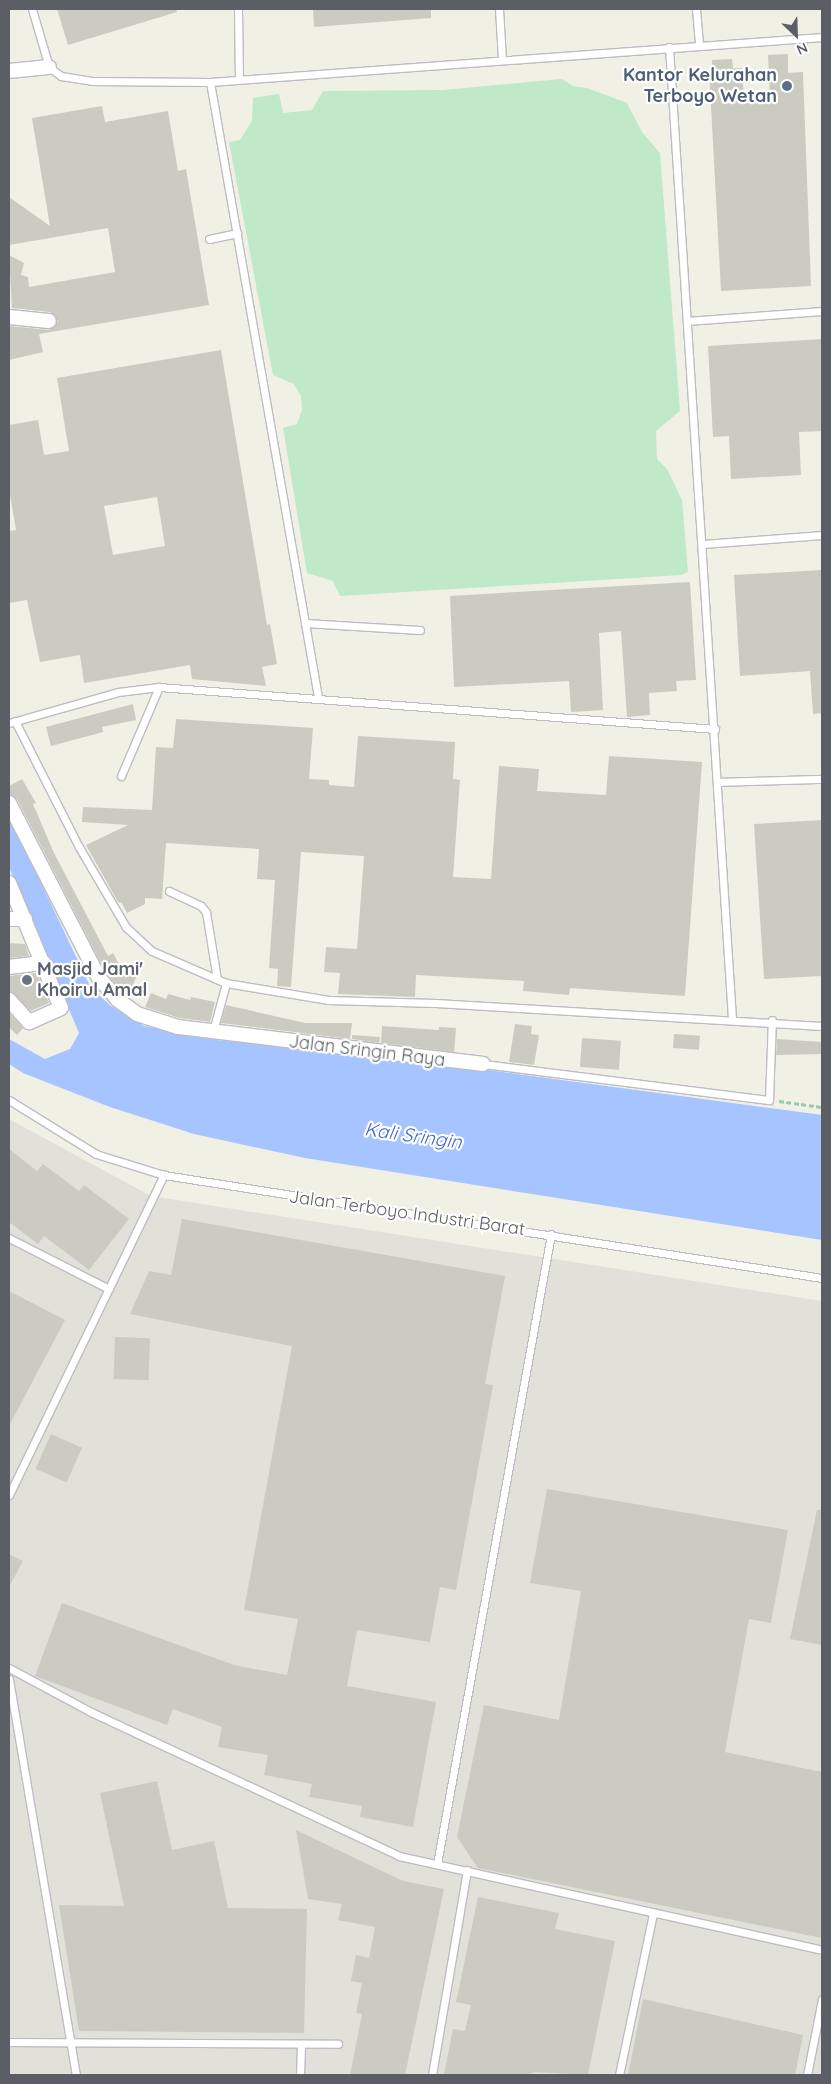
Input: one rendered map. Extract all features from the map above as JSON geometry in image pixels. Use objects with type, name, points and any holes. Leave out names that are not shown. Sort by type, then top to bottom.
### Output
[{"type":"street","points":[[9,71],[49,67]]},
{"type":"street","points":[[9,317],[49,321]]},
{"type":"street","name":"Jalan Sringin Raya","points":[[9,803],[104,986],[129,1009],[153,1022],[483,1064]]},
{"type":"street","points":[[9,883],[44,963],[61,1008],[29,1022],[9,1000]]},
{"type":"street","points":[[9,919],[24,919]]},
{"type":"street","points":[[9,967],[44,963]]},
{"type":"lane","points":[[32,9],[49,67],[61,76],[92,81],[210,82],[502,59],[822,37]]},
{"type":"lane","points":[[238,9],[239,79]]},
{"type":"lane","points":[[499,9],[502,59]]},
{"type":"lane","points":[[696,9],[699,45]]},
{"type":"lane","points":[[669,47],[719,782],[732,1019]]},
{"type":"lane","points":[[210,82],[318,698]]},
{"type":"lane","points":[[209,240],[237,233]]},
{"type":"lane","points":[[687,321],[822,311]]},
{"type":"lane","points":[[703,544],[822,535]]},
{"type":"lane","points":[[305,623],[420,630]]},
{"type":"lane","points":[[715,729],[159,687],[118,692],[12,722],[79,848],[126,927],[152,951],[226,983],[329,1000],[772,1020],[822,1026]]},
{"type":"lane","points":[[121,776],[159,687]]},
{"type":"lane","points":[[719,782],[822,778]]},
{"type":"lane","points":[[169,891],[201,906],[206,912],[210,922],[217,978]]},
{"type":"lane","points":[[214,1031],[226,983]]},
{"type":"lane","points":[[769,1100],[772,1020]]},
{"type":"lane","name":"Jalan Sringin Raya","points":[[483,1064],[769,1100]]},
{"type":"lane","name":"Jalan Terboyo Industri Barat","points":[[9,1100],[96,1154],[164,1175],[551,1234],[822,1278]]},
{"type":"lane","points":[[9,1495],[164,1175]]},
{"type":"lane","points":[[437,1864],[551,1234]]},
{"type":"lane","points":[[9,1238],[109,1289]]},
{"type":"lane","points":[[9,1668],[93,1712],[399,1856],[653,1914],[822,1950]]},
{"type":"lane","points":[[9,1679],[76,2075]]},
{"type":"lane","points":[[432,2075],[467,1870]]},
{"type":"lane","points":[[619,2075],[653,1914]]},
{"type":"lane","points":[[807,2075],[822,1998]]},
{"type":"lane","points":[[9,2042],[70,2040],[338,2044]]},
{"type":"lane","points":[[300,2075],[301,2044]]},
{"type":"path","points":[[769,1100],[822,1107]]},
{"type":"shaded area","points":[[9,1119],[151,1196],[822,1301],[822,2075],[9,2075]]},
{"type":"green space","points":[[562,79],[573,86],[587,88],[627,103],[642,132],[660,153],[680,411],[656,431],[657,459],[667,469],[682,500],[688,572],[681,575],[340,596],[333,581],[307,573],[283,428],[297,424],[302,410],[301,396],[294,384],[273,375],[229,142],[240,140],[252,121],[253,98],[279,94],[283,113],[312,110],[323,91],[443,90]]},
{"type":"water","name":"Kali Sringin","points":[[9,816],[91,988],[111,1006],[144,1026],[216,1040],[414,1060],[822,1115],[822,1240],[305,1158],[194,1134],[110,1107],[23,1073],[9,1064],[9,1039],[45,1059],[70,1049],[79,1033],[9,867]]},
{"type":"building","points":[[57,9],[176,9],[177,12],[68,45]]},
{"type":"building","points":[[313,9],[431,9],[431,18],[314,27]]},
{"type":"building","points":[[788,54],[788,73],[803,72],[811,286],[721,291],[709,69],[712,69],[712,60],[732,59],[733,68],[742,68],[744,102],[770,101],[768,55]]},
{"type":"building","points":[[102,106],[105,122],[168,111],[178,171],[186,169],[209,305],[39,334],[43,352],[9,360],[9,326],[49,330],[58,321],[50,312],[12,308],[9,255],[24,263],[21,275],[28,277],[29,287],[115,272],[108,228],[9,245],[9,197],[50,226],[32,118]]},
{"type":"building","points":[[822,339],[822,431],[799,432],[801,475],[731,479],[729,436],[713,437],[708,346]]},
{"type":"building","points":[[221,350],[267,625],[270,624],[277,664],[262,667],[266,686],[192,679],[190,665],[84,683],[80,655],[40,662],[27,600],[9,603],[9,531],[16,530],[9,489],[9,425],[38,420],[44,455],[69,451],[57,378]],"holes":[[[157,497],[165,546],[113,555],[104,506]]]},
{"type":"building","points":[[822,570],[822,713],[813,714],[810,671],[740,676],[734,575]]},
{"type":"building","points":[[690,582],[696,680],[676,681],[677,691],[649,693],[650,715],[627,717],[621,631],[599,633],[603,710],[571,712],[569,681],[454,687],[450,596]]},
{"type":"building","points":[[133,704],[136,720],[102,727],[103,732],[51,746],[46,727]]},
{"type":"building","points":[[176,719],[313,728],[309,779],[329,780],[329,785],[354,787],[358,736],[455,742],[453,779],[460,780],[453,877],[491,879],[499,766],[539,769],[537,791],[606,795],[609,756],[702,762],[685,996],[570,988],[569,995],[523,991],[524,981],[416,975],[415,997],[338,994],[340,973],[324,972],[326,947],[357,949],[364,856],[301,852],[291,987],[277,986],[278,969],[269,968],[275,880],[257,879],[259,849],[166,843],[162,899],[145,898],[145,904],[127,913],[122,903],[118,902],[86,845],[128,825],[82,822],[83,807],[152,810],[156,747],[173,748]]},
{"type":"building","points":[[22,779],[36,803],[33,804],[54,853],[108,956],[113,953],[120,966],[138,972],[130,992],[120,989],[106,973],[17,799],[9,794],[9,786]]},
{"type":"building","points":[[822,820],[822,976],[764,979],[754,824]]},
{"type":"building","points":[[9,943],[25,944],[29,956],[9,958]]},
{"type":"building","points":[[37,973],[49,1003],[31,1011],[9,991],[9,976]]},
{"type":"building","points":[[151,993],[166,999],[168,994],[190,1000],[191,997],[215,1002],[210,1022],[180,1018],[145,1007]]},
{"type":"building","points":[[226,1005],[305,1023],[352,1023],[350,1039],[221,1023]]},
{"type":"building","points":[[9,1013],[23,1028],[17,1035],[9,1027]]},
{"type":"building","points":[[515,1024],[532,1026],[531,1034],[539,1035],[534,1065],[509,1062]]},
{"type":"building","points":[[382,1026],[439,1030],[439,1027],[456,1028],[454,1052],[381,1043]]},
{"type":"building","points":[[674,1034],[700,1036],[699,1050],[673,1048]]},
{"type":"building","points":[[352,1035],[380,1037],[379,1043],[352,1039]]},
{"type":"building","points":[[582,1038],[621,1041],[619,1070],[580,1067]]},
{"type":"building","points":[[777,1039],[822,1042],[822,1054],[776,1055]]},
{"type":"building","points":[[9,1149],[37,1171],[43,1164],[79,1191],[84,1185],[129,1219],[89,1270],[44,1236],[38,1244],[9,1222]]},
{"type":"building","points":[[182,1219],[505,1276],[485,1384],[493,1385],[456,1590],[440,1587],[430,1642],[357,1630],[347,1686],[436,1702],[413,1827],[360,1817],[362,1806],[309,1797],[312,1784],[264,1775],[268,1755],[218,1747],[222,1727],[173,1709],[167,1725],[35,1676],[62,1603],[234,1665],[287,1675],[298,1619],[244,1610],[292,1346],[130,1314],[149,1271],[171,1275]]},
{"type":"building","points":[[9,1291],[65,1320],[9,1426]]},
{"type":"building","points":[[115,1337],[150,1338],[149,1380],[114,1379]]},
{"type":"building","points":[[51,1434],[82,1448],[67,1483],[36,1469]]},
{"type":"building","points":[[547,1489],[788,1530],[771,1623],[749,1619],[725,1752],[822,1772],[822,1938],[478,1868],[457,1837],[484,1705],[559,1720],[581,1591],[530,1583]]},
{"type":"building","points":[[817,1510],[822,1510],[822,1645],[790,1639]]},
{"type":"building","points":[[9,1554],[23,1561],[9,1587]]},
{"type":"building","points":[[157,1781],[172,1850],[214,1841],[228,1908],[307,1909],[304,2033],[79,2031],[59,1905],[124,1906],[100,1793]]},
{"type":"building","points":[[296,1830],[403,1881],[444,1889],[405,2075],[350,2075],[362,2014],[356,2013],[362,1983],[351,1981],[356,1955],[369,1958],[375,1927],[338,1920],[342,1904],[308,1899]]},
{"type":"building","points":[[478,1897],[559,1913],[555,1929],[615,1941],[588,2075],[534,2072],[528,2075],[444,2075],[453,2029],[465,2031],[471,2005],[456,2002]]},
{"type":"building","points":[[643,1999],[803,2035],[795,2075],[628,2075]]},
{"type":"place","name":"Kantor Kelurahan Terboyo Wetan","points":[[787,86]]},
{"type":"place","name":"Masjid Jami' Khoirul Amal","points":[[27,980]]}]
